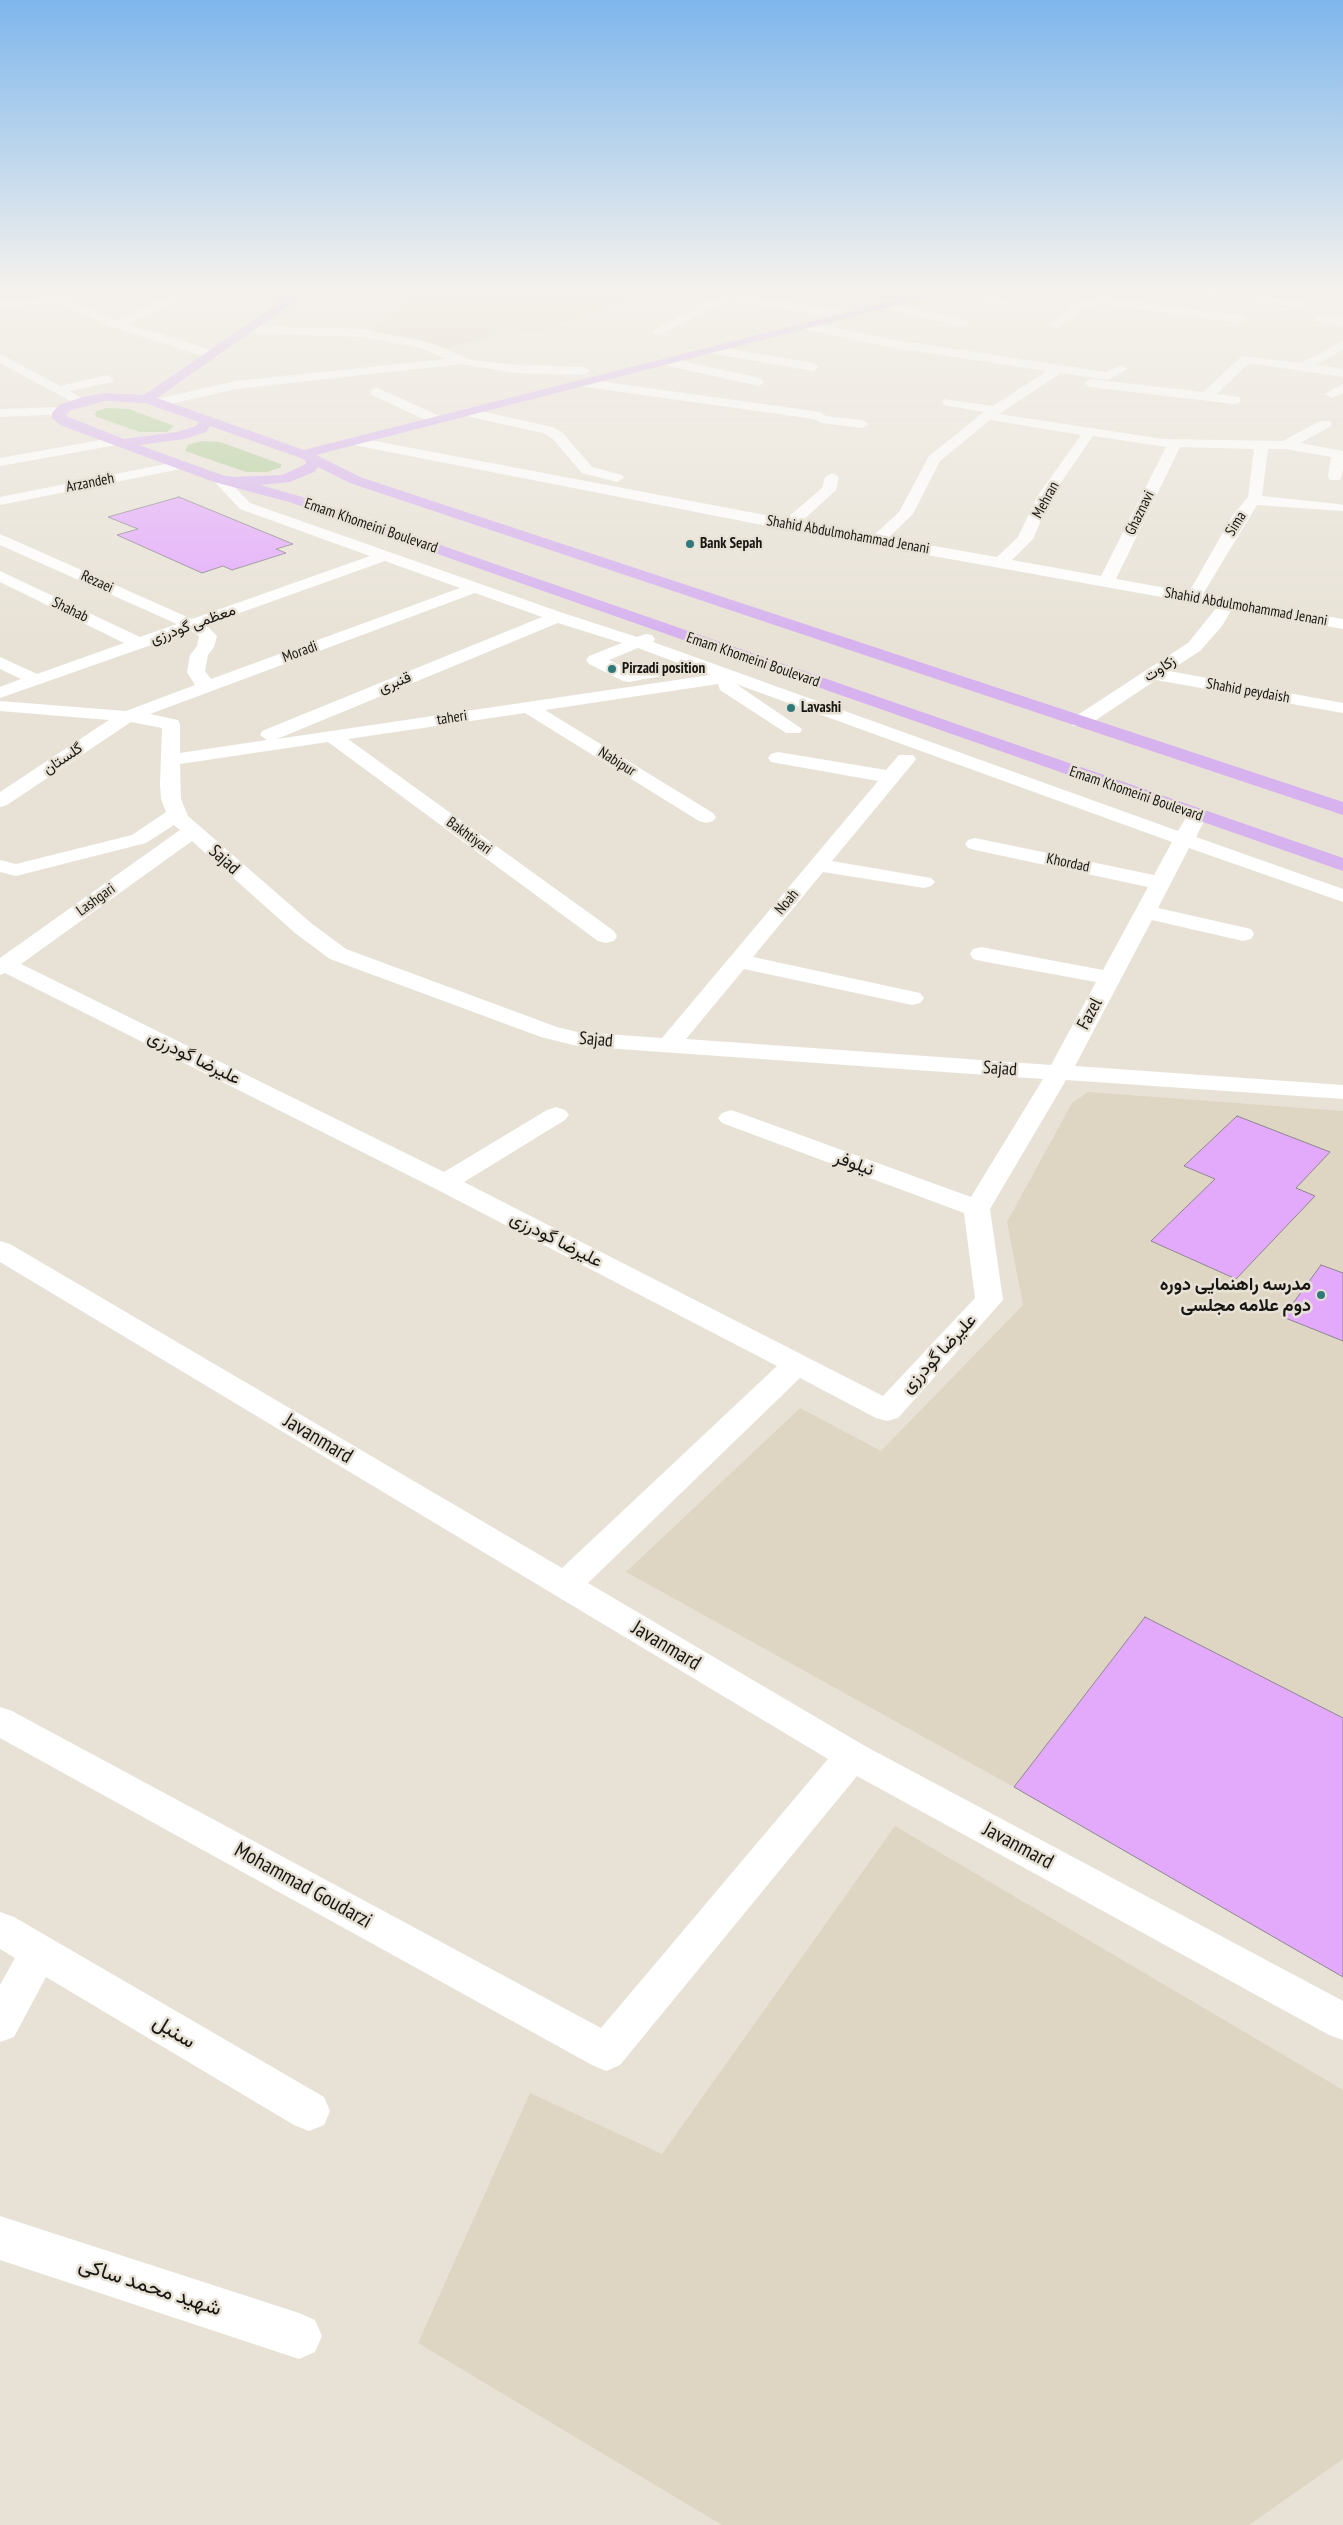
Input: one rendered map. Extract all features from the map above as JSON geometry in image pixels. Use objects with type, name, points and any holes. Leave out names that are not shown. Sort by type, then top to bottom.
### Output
[{"type":"main road","points":[[78,403],[61,411],[59,418],[65,422],[219,479],[250,482],[285,479],[309,469],[313,464],[307,456]]},
{"type":"main road","points":[[157,403],[307,456],[369,485],[1343,809]]},
{"type":"main road","points":[[307,456],[354,441],[498,403]]},
{"type":"main road","points":[[118,441],[146,442],[179,436],[201,429],[208,420]]},
{"type":"main road","points":[[160,457],[163,448],[185,439],[216,433],[243,432]]},
{"type":"main road","name":"Emam Khomeini Boulevard","points":[[219,479],[315,500],[665,629],[1343,866]]},
{"type":"main road","points":[[338,490],[369,485]]},
{"type":"street","points":[[400,403],[437,420]]},
{"type":"street","points":[[740,403],[820,416],[821,419],[862,424]]},
{"type":"street","points":[[952,403],[1089,434],[1174,443],[1286,445],[1341,454],[1335,477]]},
{"type":"street","points":[[876,541],[905,514],[934,459],[1006,403]]},
{"type":"street","points":[[0,413],[61,411]]},
{"type":"street","points":[[467,412],[546,430],[558,435],[587,470],[643,483]]},
{"type":"street","points":[[1286,445],[1325,424]]},
{"type":"street","name":"Sima","points":[[1193,598],[1241,515],[1255,497],[1254,445],[1250,430]]},
{"type":"street","name":"Mehran","points":[[1000,563],[1025,539],[1044,496],[1089,434]]},
{"type":"street","points":[[0,462],[118,441]]},
{"type":"street","name":"Shahid Abdulmohammad Jenani","points":[[354,441],[876,541],[1343,624]]},
{"type":"street","name":"Ghaznavi","points":[[1106,582],[1174,443]]},
{"type":"street","name":"Arzandeh","points":[[0,501],[181,465]]},
{"type":"street","points":[[788,524],[829,490],[832,478]]},
{"type":"street","points":[[219,479],[245,506],[557,617],[640,642],[993,772],[1343,896]]},
{"type":"street","points":[[298,525],[315,500]]},
{"type":"street","points":[[1252,500],[1338,508]]},
{"type":"street","name":"Rezaei","points":[[0,539],[194,625]]},
{"type":"street","points":[[8,558],[30,552]]},
{"type":"street","name":"معظمی گودرزی","points":[[0,693],[385,556]]},
{"type":"street","name":"Shahab","points":[[0,576],[140,644]]},
{"type":"street","name":"Moradi","points":[[126,716],[475,588]]},
{"type":"street","name":"زکاوت","points":[[1080,722],[1194,647],[1216,622],[1227,604]]},
{"type":"street","name":"قنبری","points":[[234,751],[557,617]]},
{"type":"street","points":[[194,625],[208,636],[205,647],[199,656],[196,672],[201,676],[205,688]]},
{"type":"street","points":[[665,629],[640,642],[595,660],[629,677],[738,654]]},
{"type":"street","points":[[0,662],[36,680]]},
{"type":"street","name":"Shahid peydaish","points":[[1154,674],[1343,708]]},
{"type":"street","name":"taheri","points":[[170,760],[734,677]]},
{"type":"street","points":[[714,679],[793,729]]},
{"type":"street","name":"Sajad","points":[[0,706],[126,716],[171,724],[171,799],[177,814],[192,831],[303,928],[338,954],[549,1032],[577,1039],[669,1046],[1343,1092]]},
{"type":"street","name":"Nabipur","points":[[528,707],[706,818]]},
{"type":"street","points":[[0,722],[24,708]]},
{"type":"street","name":"گلستان","points":[[0,800],[126,716]]},
{"type":"street","name":"Bakhtiyari","points":[[332,736],[606,936]]},
{"type":"street","points":[[993,772],[1026,756]]},
{"type":"street","points":[[778,758],[891,777]]},
{"type":"street","name":"Noah","points":[[669,1046],[906,759]]},
{"type":"street","points":[[0,866],[16,870],[139,839],[177,814]]},
{"type":"street","name":"Fazel","points":[[977,1210],[1058,1073],[1197,815]]},
{"type":"street","name":"Lashgari","points":[[3,966],[192,831]]},
{"type":"street","name":"Khordad","points":[[975,844],[1160,883]]},
{"type":"street","points":[[818,865],[924,882]]},
{"type":"street","points":[[1145,912],[1243,934]]},
{"type":"street","points":[[981,954],[1109,978]]},
{"type":"street","points":[[739,961],[912,998]]},
{"type":"street","name":"علیرضا گودرزی","points":[[3,966],[445,1183],[887,1411],[989,1300],[977,1210]]},
{"type":"street","points":[[445,1183],[556,1115]]},
{"type":"street","name":"نیلوفر","points":[[731,1118],[977,1210]]},
{"type":"street","name":"Javanmard","points":[[0,1250],[852,1756],[1343,2022]]},
{"type":"street","points":[[564,1586],[796,1365]]},
{"type":"street","name":"Mohammad Goudarzi","points":[[0,1721],[606,2052],[852,1756]]},
{"type":"street","name":"سنبل","points":[[0,1929],[308,2111]]},
{"type":"street","points":[[0,2024],[39,1952]]},
{"type":"street","name":"شهید محمد ساکی","points":[[0,2238],[299,2336]]},
{"type":"shaded area","points":[[1088,1092],[1343,1111],[1343,1718],[1145,1617],[1014,1787],[626,1572],[800,1408],[881,1451],[1023,1305],[1007,1222],[1072,1103]]},
{"type":"shaded area","points":[[895,1826],[1343,2090],[1343,2459],[1249,2525],[722,2525],[418,2343],[530,2093],[662,2154]]},
{"type":"green space","points":[[107,408],[129,409],[174,426],[167,432],[140,432],[97,417],[95,414],[97,411]]},
{"type":"green space","points":[[202,441],[220,442],[281,464],[281,467],[267,472],[246,472],[185,451],[188,445]]},
{"type":"building","points":[[179,497],[293,544],[276,549],[286,553],[232,570],[223,566],[202,573],[117,535],[138,529],[108,517]]},
{"type":"building","points":[[1237,1116],[1330,1152],[1296,1188],[1315,1196],[1236,1279],[1151,1241],[1215,1179],[1184,1166]]},
{"type":"building","name":"مدرسه راهنمایی دوره دوم علامه مجلسی","points":[[1321,1265],[1343,1273],[1343,1341],[1283,1317]]},
{"type":"building","points":[[1145,1617],[1343,1718],[1343,1977],[1014,1787]]},
{"type":"place","name":"Bank Sepah","points":[[690,544]]},
{"type":"place","name":"Pirzadi position","points":[[612,669]]},
{"type":"place","name":"Lavashi","points":[[791,708]]},
{"type":"place","name":"مدرسه راهنمایی دوره دوم علامه مجلسی","points":[[1321,1295]]}]
